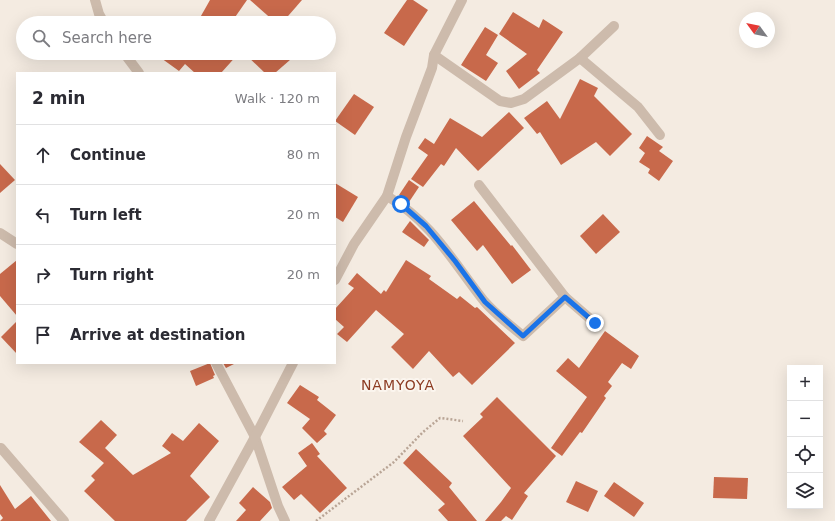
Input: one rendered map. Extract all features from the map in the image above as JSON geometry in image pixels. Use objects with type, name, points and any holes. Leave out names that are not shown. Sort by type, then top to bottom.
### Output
[{"type":"street","points":[[95,0],[100,16]]},
{"type":"street","points":[[336,276],[339,262],[354,244],[387,196],[406,137],[432,68],[434,55],[462,0]]},
{"type":"street","points":[[434,55],[500,101],[511,103],[524,99],[580,58],[614,26]]},
{"type":"street","points":[[580,58],[638,107],[660,135]]},
{"type":"street","points":[[129,60],[138,72]]},
{"type":"street","points":[[479,185],[565,297],[595,323]]},
{"type":"street","points":[[387,196],[401,204],[426,226],[455,261],[485,302],[523,336],[565,297]]},
{"type":"street","points":[[0,234],[16,243]]},
{"type":"street","points":[[217,364],[255,437],[278,506],[285,521]]},
{"type":"street","points":[[209,521],[292,364]]},
{"type":"street","points":[[1,448],[64,521]]},
{"type":"path","points":[[316,521],[394,462],[423,432],[440,418],[463,421]]},
{"type":"building","points":[[210,0],[247,0],[236,16],[201,16]]},
{"type":"building","points":[[250,0],[302,0],[288,16],[268,16]]},
{"type":"building","points":[[407,0],[413,0],[428,10],[404,46],[384,33]]},
{"type":"building","points":[[513,12],[539,28],[543,19],[563,32],[537,70],[540,73],[519,89],[506,71],[527,54],[499,34]]},
{"type":"building","points":[[485,27],[498,35],[486,55],[498,63],[486,81],[461,65]]},
{"type":"building","points":[[164,60],[233,60],[222,72],[194,72],[185,64],[179,71]]},
{"type":"building","points":[[251,60],[290,60],[276,72],[264,72]]},
{"type":"building","points":[[580,79],[598,88],[594,96],[632,134],[610,156],[596,142],[561,165],[540,132],[537,134],[524,118],[547,101],[560,119]]},
{"type":"building","points":[[354,94],[374,107],[355,135],[336,122]]},
{"type":"building","points":[[509,112],[524,128],[478,171],[456,148],[444,166],[441,164],[423,187],[411,179],[428,155],[418,148],[425,138],[434,144],[450,118],[482,137]]},
{"type":"building","points":[[647,136],[663,147],[659,151],[673,161],[659,181],[648,173],[650,169],[639,162],[645,153],[639,148]]},
{"type":"building","points":[[0,164],[15,180],[0,193]]},
{"type":"building","points":[[409,180],[419,187],[409,202],[399,195]]},
{"type":"building","points":[[336,184],[358,197],[343,222],[336,218]]},
{"type":"building","points":[[474,201],[511,246],[512,245],[531,270],[512,284],[483,245],[477,251],[451,220]]},
{"type":"building","points":[[603,214],[620,232],[596,254],[580,236]]},
{"type":"building","points":[[410,221],[429,240],[424,247],[402,232]]},
{"type":"building","points":[[406,260],[431,276],[429,279],[457,299],[460,296],[475,308],[477,307],[515,343],[472,385],[459,372],[453,377],[429,351],[413,369],[391,347],[404,334],[376,310],[347,342],[337,334],[344,327],[336,320],[336,308],[354,288],[348,284],[357,273],[381,294],[384,290],[386,292]]},
{"type":"building","points":[[16,261],[16,315],[0,296],[0,274]]},
{"type":"building","points":[[16,322],[16,353],[1,337]]},
{"type":"building","points":[[605,331],[639,356],[631,369],[622,363],[608,382],[612,386],[604,396],[606,398],[582,433],[580,432],[562,456],[551,448],[587,397],[556,371],[568,358],[579,368]]},
{"type":"building","points":[[210,364],[215,375],[213,376],[214,378],[196,386],[190,371]]},
{"type":"building","points":[[224,364],[234,364],[226,368]]},
{"type":"building","points":[[300,385],[319,397],[317,400],[336,415],[324,431],[327,434],[317,443],[302,428],[310,419],[287,403]]},
{"type":"building","points":[[497,397],[556,456],[524,493],[528,496],[512,520],[506,516],[501,521],[485,521],[511,488],[463,436],[483,417],[480,414]]},
{"type":"building","points":[[101,420],[117,435],[105,448],[133,475],[171,453],[162,446],[172,433],[183,441],[199,423],[219,441],[190,476],[210,497],[186,521],[115,521],[84,491],[95,480],[91,476],[104,463],[79,442]]},
{"type":"building","points":[[312,443],[320,454],[317,456],[347,488],[320,513],[301,494],[294,500],[282,487],[307,466],[298,453]]},
{"type":"building","points":[[416,449],[452,483],[449,487],[477,521],[448,521],[438,510],[445,504],[403,463]]},
{"type":"building","points":[[714,477],[748,478],[747,499],[713,498]]},
{"type":"building","points":[[576,481],[598,491],[588,512],[566,502]]},
{"type":"building","points":[[614,482],[644,503],[634,517],[604,496]]},
{"type":"building","points":[[0,485],[15,509],[31,496],[51,521],[0,521],[3,518],[0,514]]},
{"type":"building","points":[[253,487],[270,502],[272,508],[260,521],[236,521],[246,510],[239,503]]},
{"type":"district","name":"NAMYOYA","points":[[398,385]]},
{"type":"route","points":[[401,204],[426,226],[455,261],[485,302],[523,336],[565,297],[595,323]]}]
